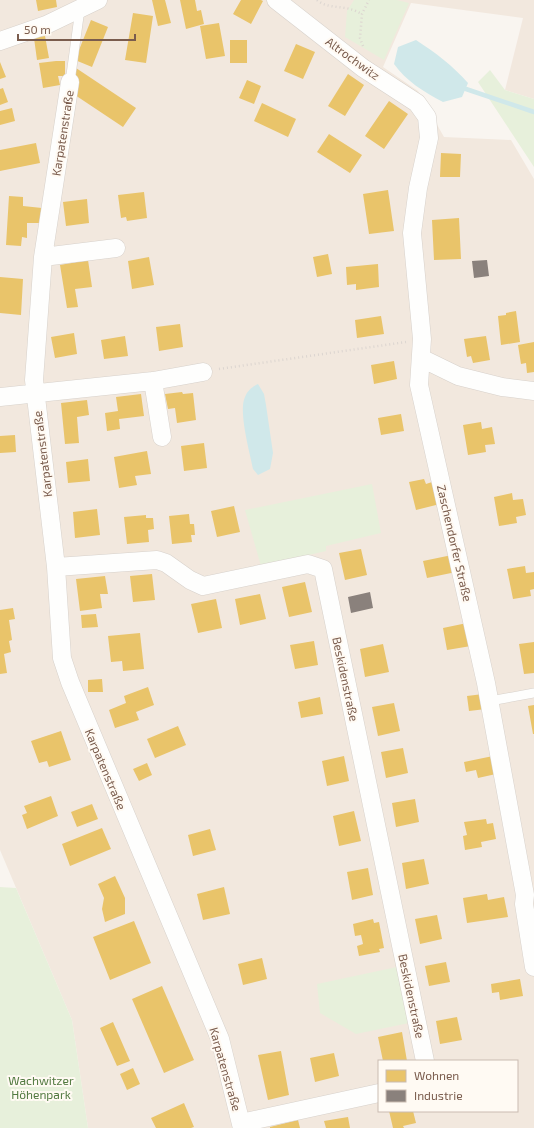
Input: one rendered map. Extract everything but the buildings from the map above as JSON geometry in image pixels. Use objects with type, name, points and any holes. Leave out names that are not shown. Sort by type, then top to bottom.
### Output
[{"type":"street","points":[[0,41],[46,25],[98,0]]},
{"type":"street","name":"Altrochwitz","points":[[276,0],[363,68],[417,103],[427,117]]},
{"type":"street","name":"Karpatenstraße","points":[[70,82],[43,257],[34,380],[56,567],[62,658],[70,682],[220,1040],[241,1126]]},
{"type":"street","name":"Zaschendorfer Straße","points":[[427,117],[429,138],[418,188],[412,233],[422,339],[419,385],[490,701],[529,895],[524,904],[534,966]]},
{"type":"street","points":[[43,257],[116,248]]},
{"type":"street","points":[[421,358],[458,376],[502,386],[534,391]]},
{"type":"street","name":"Karpatenstraße","points":[[35,393],[153,381],[203,372]]},
{"type":"street","points":[[153,381],[162,437]]},
{"type":"street","points":[[0,397],[35,393]]},
{"type":"street","name":"Beskidenstraße","points":[[56,567],[157,560],[166,563],[190,580],[204,586],[308,564],[323,570],[426,1060]]},
{"type":"street","points":[[241,1126],[378,1092]]},
{"type":"lane","name":"Karpatenstraße","points":[[70,82],[80,9]]},
{"type":"lane","points":[[490,701],[534,694]]},
{"type":"path","points":[[317,0],[320,3],[329,6],[351,9],[362,14]]},
{"type":"path","points":[[363,68],[366,55],[360,38],[362,14],[370,0]]},
{"type":"path","points":[[203,372],[422,339]]},
{"type":"shaded area","points":[[0,0],[534,0],[534,99],[505,90],[523,18],[411,3],[383,67],[418,91],[444,137],[511,140],[534,179],[534,1128],[88,1128],[72,1020],[0,850]]},
{"type":"green space","points":[[354,0],[397,0],[409,3],[384,60],[345,37],[347,11]]},
{"type":"green space","points":[[490,70],[505,90],[534,99],[534,167],[478,82]]},
{"type":"green space","points":[[372,484],[381,533],[326,546],[326,551],[261,566],[245,510]]},
{"type":"green space","name":"Wachwitzer Höhenpark","points":[[0,887],[16,888],[72,1020],[88,1128],[0,1128]]},
{"type":"green space","points":[[397,967],[409,1023],[356,1034],[320,1013],[317,984]]},
{"type":"water","points":[[416,40],[444,60],[468,83],[462,97],[443,102],[416,86],[404,76],[394,64],[398,47]]},
{"type":"water","points":[[258,384],[264,394],[273,453],[270,469],[258,475],[253,469],[245,432],[243,403],[250,389]]},
{"type":"waterway","points":[[466,89],[534,112]]}]
